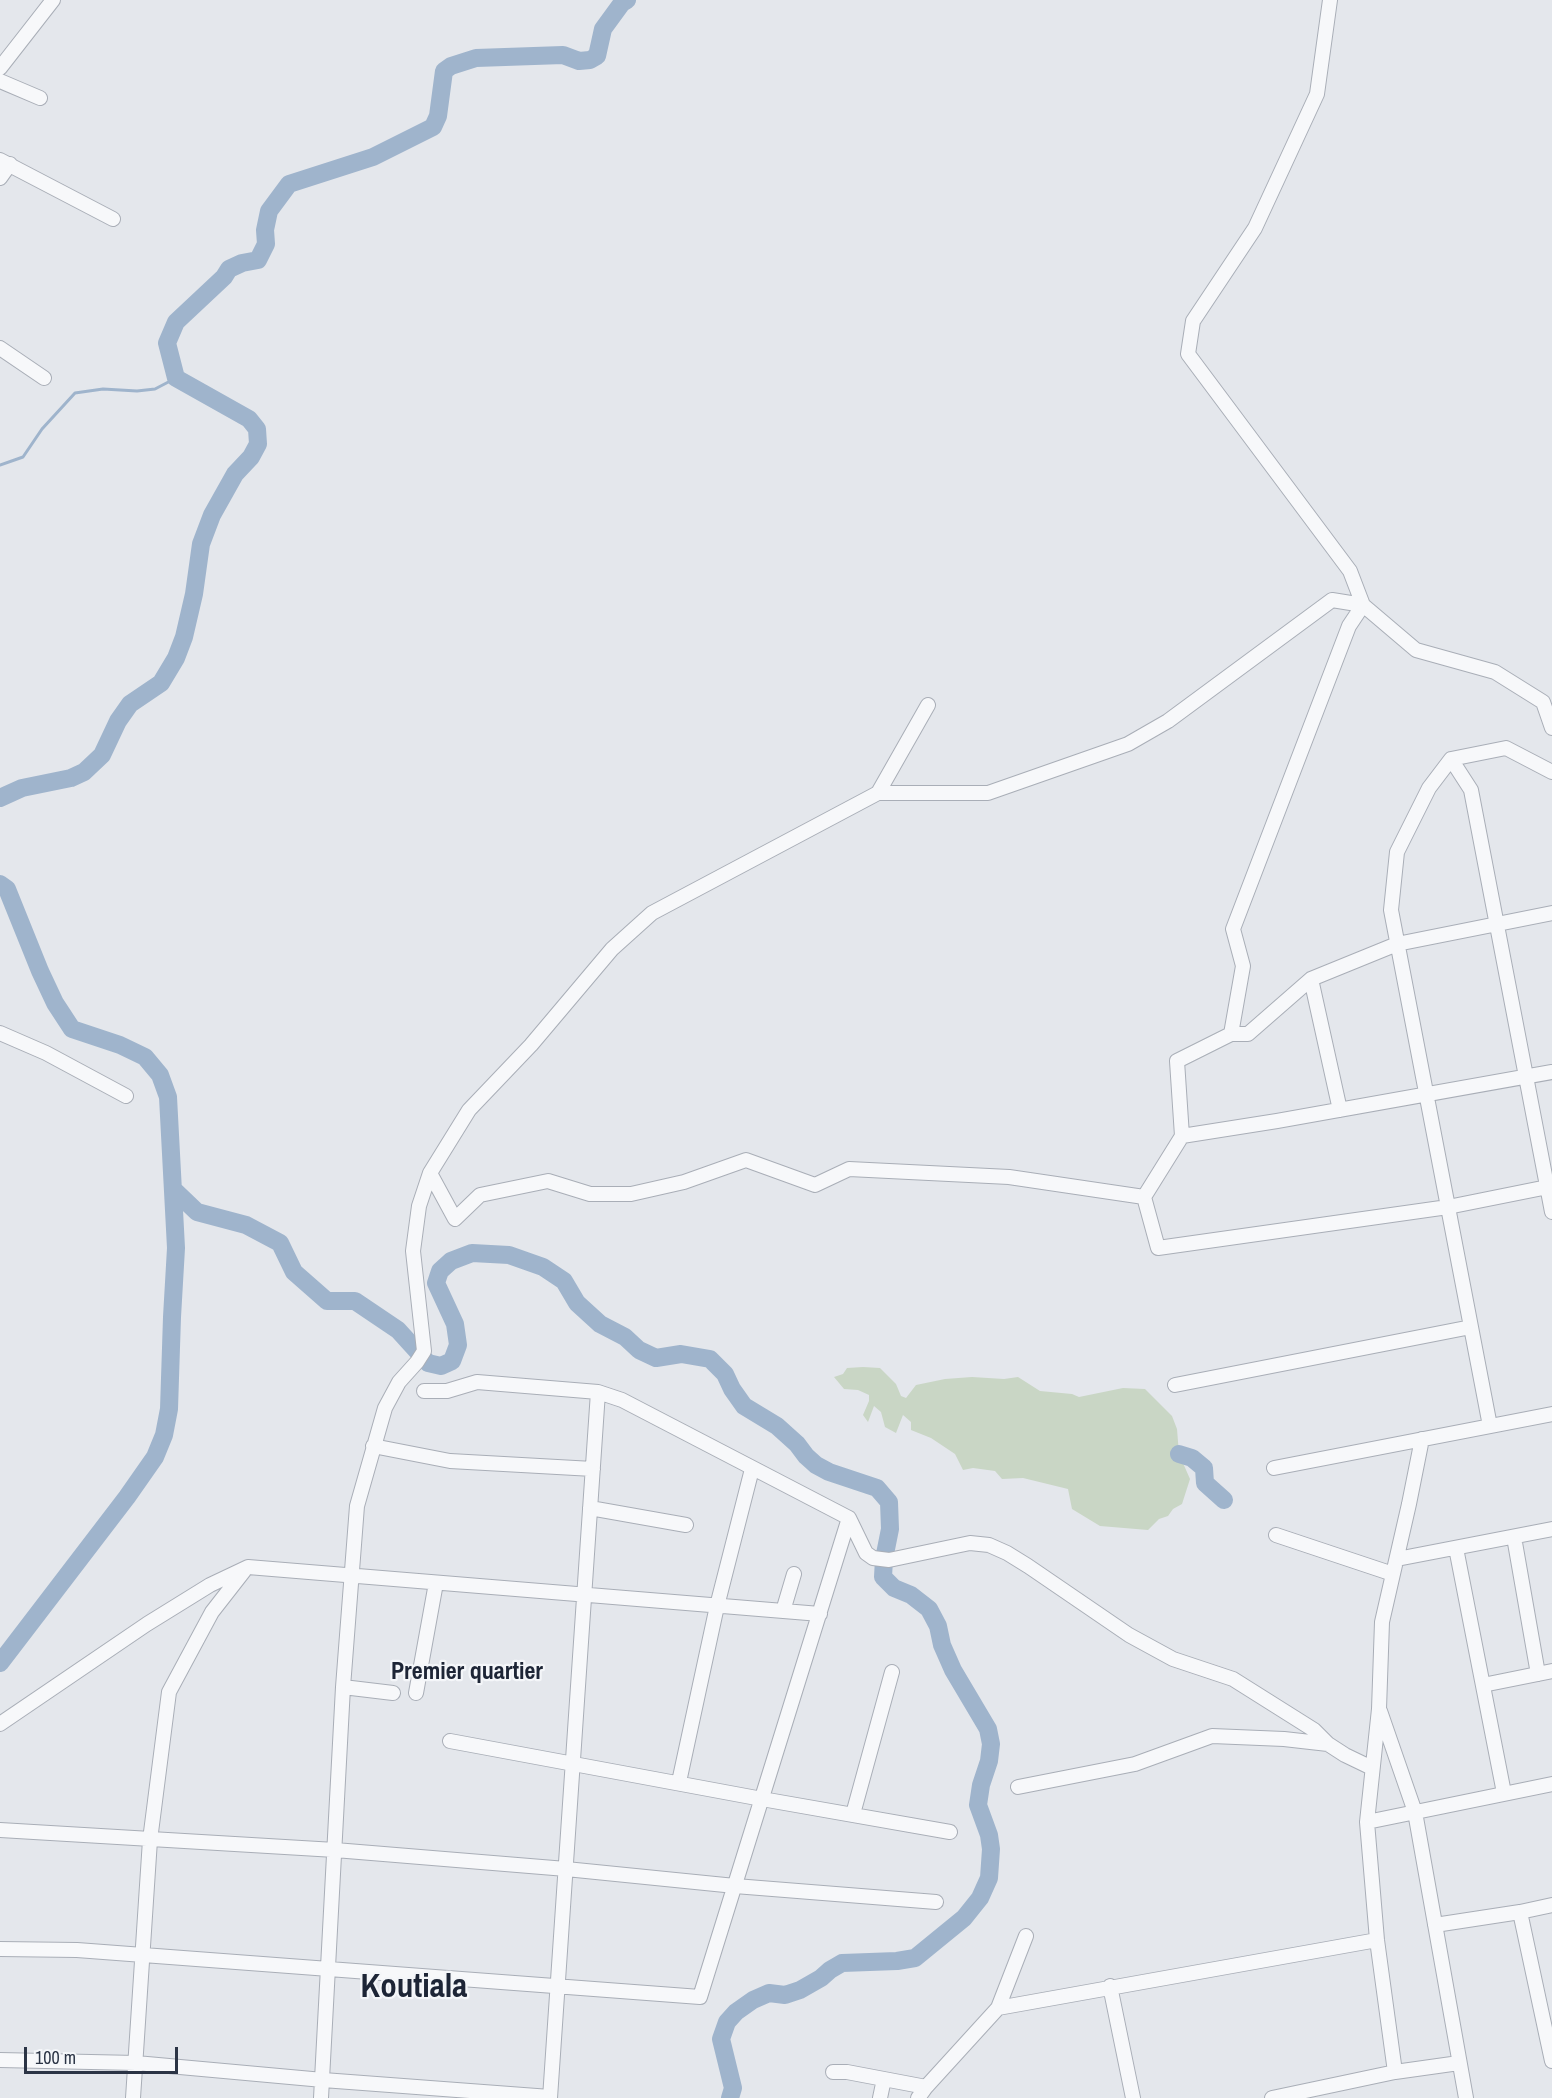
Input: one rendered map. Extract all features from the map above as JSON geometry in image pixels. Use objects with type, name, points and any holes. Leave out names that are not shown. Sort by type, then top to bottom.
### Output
[{"type":"street","points":[[0,68],[53,0]]},
{"type":"street","points":[[1329,0],[1317,94],[1255,228],[1193,321],[1188,354],[1350,571],[1363,604],[1416,650],[1495,672],[1543,702],[1552,728]]},
{"type":"street","points":[[0,81],[40,98]]},
{"type":"street","points":[[0,178],[5,162],[113,219]]},
{"type":"street","points":[[0,348],[44,378]]},
{"type":"street","points":[[321,2098],[343,1687],[357,1506],[385,1408],[399,1382],[420,1356],[413,1251],[419,1206],[430,1173],[469,1110],[531,1045],[612,949],[652,913],[878,793],[988,793],[1128,744],[1168,721],[1332,600],[1363,604]]},
{"type":"street","points":[[1231,1034],[1243,966],[1233,929],[1348,626],[1363,604]]},
{"type":"street","points":[[878,793],[928,705]]},
{"type":"street","points":[[1490,1426],[1391,910],[1397,852],[1429,788],[1451,759],[1506,748],[1552,772]]},
{"type":"street","points":[[1451,759],[1471,790],[1526,1077],[1550,1186],[1552,1212]]},
{"type":"street","points":[[1550,1186],[1448,1207],[1158,1248],[1144,1197],[1182,1136],[1177,1061],[1231,1034],[1248,1034],[1311,979],[1398,944],[1552,913]]},
{"type":"street","points":[[1311,979],[1340,1110]]},
{"type":"street","points":[[0,1033],[46,1053],[126,1096]]},
{"type":"street","points":[[1182,1136],[1552,1072]]},
{"type":"street","points":[[430,1173],[455,1219],[480,1195],[548,1181],[590,1194],[632,1194],[684,1182],[746,1160],[815,1185],[849,1169],[1009,1177],[1144,1197]]},
{"type":"street","points":[[1175,1385],[1471,1327]]},
{"type":"street","points":[[424,1391],[447,1391],[477,1382],[598,1392],[622,1400],[849,1518],[866,1553],[873,1558],[889,1560],[970,1543],[989,1545],[1007,1553],[1129,1635],[1173,1659],[1233,1679],[1314,1730],[1328,1744],[1345,1755],[1372,1767]]},
{"type":"street","points":[[0,2060],[136,2063],[550,2097],[598,1392]]},
{"type":"street","points":[[1274,1468],[1552,1414]]},
{"type":"street","points":[[1395,2072],[1377,1940],[1367,1821],[1379,1709],[1382,1622],[1422,1439]]},
{"type":"street","points":[[373,1446],[450,1461],[593,1469]]},
{"type":"street","points":[[679,1782],[717,1606],[752,1469]]},
{"type":"street","points":[[590,1508],[686,1525]]},
{"type":"street","points":[[0,1949],[76,1950],[700,1997],[849,1518]]},
{"type":"street","points":[[1397,1559],[1552,1529]]},
{"type":"street","points":[[1276,1535],[1393,1574]]},
{"type":"street","points":[[1483,1684],[1545,1673],[1514,1537]]},
{"type":"street","points":[[1456,1548],[1504,1793]]},
{"type":"street","points":[[133,2098],[150,1840],[169,1692],[212,1612],[248,1567]]},
{"type":"street","points":[[0,1724],[147,1624],[210,1585],[248,1567],[819,1614]]},
{"type":"street","points":[[783,1611],[794,1574]]},
{"type":"street","points":[[416,1693],[436,1583]]},
{"type":"street","points":[[854,1814],[891,1672]]},
{"type":"street","points":[[343,1687],[393,1693]]},
{"type":"street","points":[[1379,1709],[1415,1812],[1466,2098]]},
{"type":"street","points":[[1018,1787],[1136,1764],[1212,1736],[1284,1739],[1328,1744]]},
{"type":"street","points":[[450,1741],[950,1832]]},
{"type":"street","points":[[1367,1821],[1552,1784]]},
{"type":"street","points":[[0,1830],[336,1850],[936,1902]]},
{"type":"street","points":[[1435,1925],[1552,1905]]},
{"type":"street","points":[[1520,1912],[1551,2053]]},
{"type":"street","points":[[833,2072],[847,2072],[884,2079],[922,2092],[998,2008],[1026,1936]]},
{"type":"street","points":[[998,2008],[1110,1986],[1377,1940]]},
{"type":"street","points":[[1110,1986],[1133,2098]]},
{"type":"street","points":[[1272,2098],[1395,2072],[1459,2062]]},
{"type":"street","points":[[880,2098],[884,2079]]},
{"type":"green space","points":[[847,1368],[880,1368],[896,1384],[901,1396],[906,1398],[916,1385],[945,1379],[972,1377],[1004,1379],[1018,1377],[1040,1391],[1072,1394],[1079,1397],[1123,1388],[1145,1389],[1172,1416],[1177,1429],[1179,1454],[1190,1479],[1182,1504],[1173,1509],[1168,1516],[1159,1519],[1148,1530],[1100,1526],[1072,1509],[1068,1489],[1023,1478],[1002,1479],[995,1471],[973,1468],[963,1470],[955,1454],[931,1438],[911,1430],[911,1422],[903,1415],[896,1433],[885,1427],[881,1412],[874,1406],[868,1422],[863,1415],[869,1395],[858,1390],[844,1389],[834,1377],[843,1374]]},
{"type":"waterway","points":[[0,798],[22,788],[71,778],[84,772],[102,755],[118,721],[130,704],[161,683],[176,658],[184,637],[194,594],[201,544],[212,515],[235,474],[251,457],[258,444],[257,429],[249,419],[176,378],[167,343],[176,322],[224,277],[229,269],[242,263],[258,260],[266,244],[265,230],[269,211],[289,184],[373,157],[433,127],[438,116],[444,71],[451,66],[476,58],[563,55],[579,61],[590,60],[597,56],[603,29],[622,3],[627,0]]},
{"type":"waterway","points":[[0,465],[23,457],[42,429],[75,393],[103,389],[137,391],[155,389],[176,378]]},
{"type":"waterway","points":[[0,884],[7,889],[40,971],[55,1003],[72,1029],[120,1045],[145,1057],[160,1075],[168,1097],[176,1248],[169,1409],[164,1435],[155,1457],[0,1663]]},
{"type":"waterway","points":[[174,1190],[197,1212],[246,1225],[280,1243],[294,1272],[327,1301],[355,1301],[398,1330],[428,1363],[441,1366],[452,1361],[458,1345],[455,1324],[436,1283],[440,1271],[451,1261],[472,1253],[509,1255],[543,1267],[564,1281],[577,1303],[600,1324],[625,1337],[639,1350],[656,1358],[681,1354],[710,1359],[725,1374],[744,1406],[777,1426],[816,1465],[829,1472],[877,1488],[889,1502],[890,1529],[883,1577],[894,1588],[911,1595],[929,1609],[938,1626],[942,1645],[953,1670],[988,1729],[991,1744],[989,1761],[981,1785],[978,1805],[989,1835],[991,1849],[989,1878],[980,1898],[964,1918],[915,1958],[842,1963],[800,1990],[785,1995],[769,1993],[753,2000],[736,2012],[727,2022],[721,2039],[733,2088],[730,2098]]},
{"type":"waterway","points":[[1179,1454],[1192,1458],[1204,1468],[1205,1483],[1224,1500]]},
{"type":"district","name":"Premier quartier","points":[[467,1673]]},
{"type":"district","name":"Koutiala","points":[[414,1988]]}]
